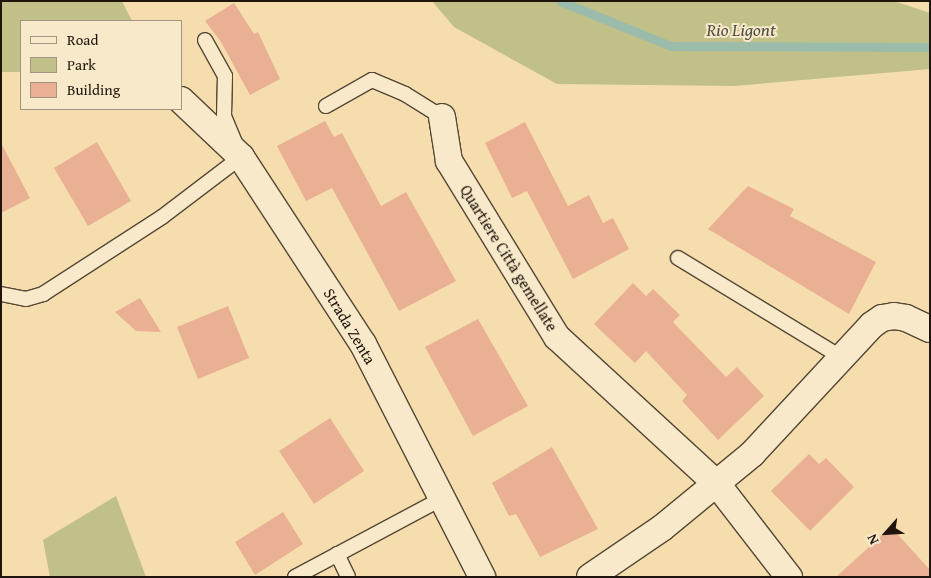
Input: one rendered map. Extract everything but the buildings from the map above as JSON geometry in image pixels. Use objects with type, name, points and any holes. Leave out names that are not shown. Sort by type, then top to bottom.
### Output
[{"type":"street","name":"Strada Zenta","points":[[182,101],[241,157],[363,344],[482,577]]},
{"type":"street","name":"Quartiere Città gemellate","points":[[442,117],[449,161],[557,336],[717,484],[789,577]]},
{"type":"street","points":[[590,577],[662,528],[752,454],[841,357],[882,318],[906,318],[930,330]]},
{"type":"lane","points":[[1,294],[26,299],[43,294],[162,216],[241,157],[224,116],[226,76],[205,40]]},
{"type":"lane","points":[[326,106],[372,80],[405,94],[442,117]]},
{"type":"lane","points":[[678,258],[841,357]]},
{"type":"lane","points":[[295,577],[443,498]]},
{"type":"lane","points":[[337,554],[348,577]]},
{"type":"green space","points":[[1,1],[122,1],[132,20],[20,20],[20,72],[1,72]]},
{"type":"green space","points":[[432,1],[894,1],[930,13],[930,69],[734,86],[557,84],[454,27]]},
{"type":"green space","points":[[116,496],[146,577],[50,577],[43,540]]},
{"type":"waterway","name":"Rio Ligont","points":[[560,1],[671,46],[930,47]]}]
